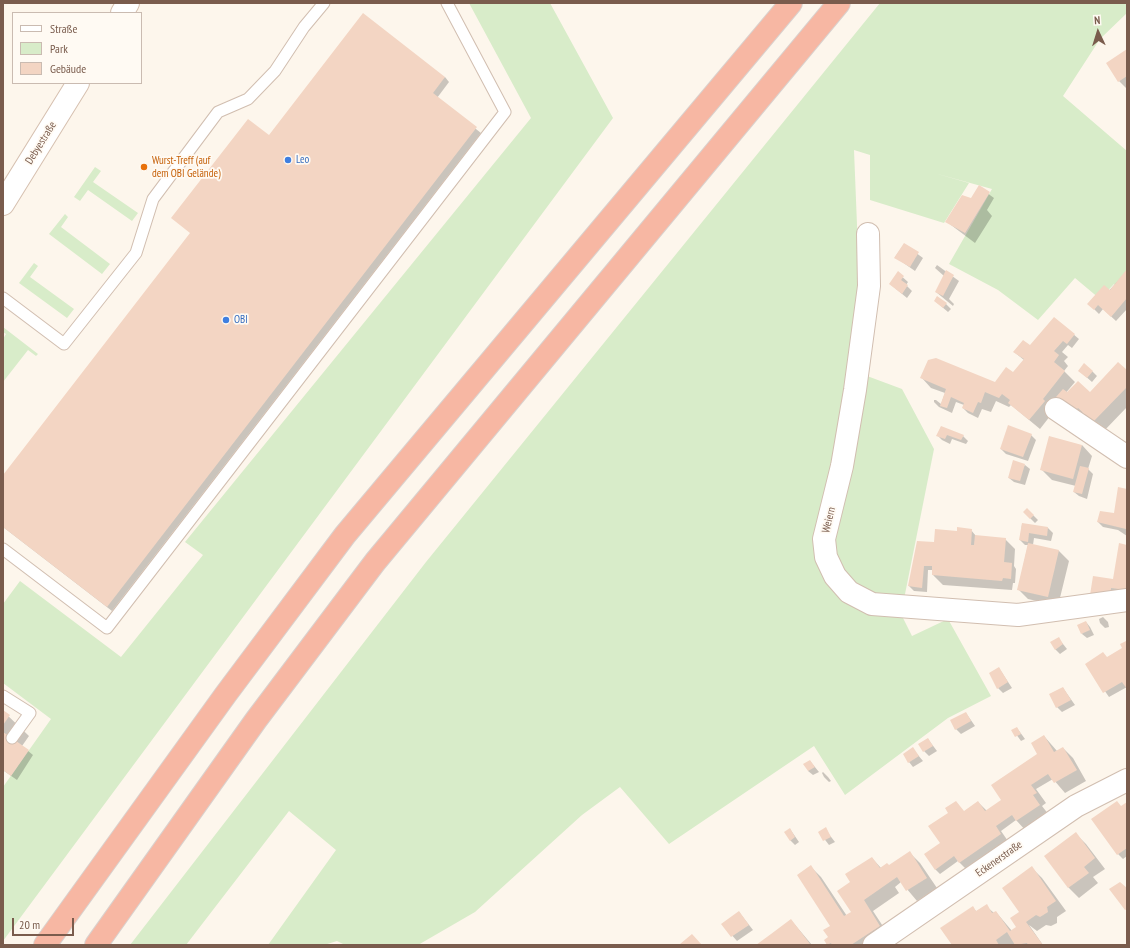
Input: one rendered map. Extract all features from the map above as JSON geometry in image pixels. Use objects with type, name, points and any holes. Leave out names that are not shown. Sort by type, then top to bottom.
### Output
[{"type":"highway","points":[[45,945],[221,701],[345,535],[791,3]]},
{"type":"highway","points":[[96,945],[256,720],[375,562],[839,3]]},
{"type":"street","points":[[123,12],[128,3]]},
{"type":"street","name":"Debyestraße","points":[[3,204],[77,84]]},
{"type":"street","name":"Weiern","points":[[868,234],[869,286],[855,390],[842,466],[824,539],[826,557],[834,576],[848,592],[872,604],[1018,615],[1127,600]]},
{"type":"street","points":[[1056,409],[1127,457]]},
{"type":"street","name":"Eckenerstraße","points":[[874,945],[1076,806],[1127,780]]},
{"type":"lane","points":[[3,298],[64,344],[136,253],[153,199],[218,112],[248,99],[275,71],[304,27],[324,3]]},
{"type":"lane","points":[[3,549],[107,628],[505,112],[447,3]]},
{"type":"lane","points":[[3,696],[30,713],[12,738]]},
{"type":"green space","points":[[469,3],[550,3],[613,118],[3,941],[3,787],[51,719],[3,683],[3,604],[20,581],[121,657],[203,555],[185,542],[531,118]]},
{"type":"green space","points":[[880,3],[1127,3],[1127,13],[1100,39],[1063,96],[1127,151],[1127,296],[1114,284],[1100,299],[1075,278],[1038,320],[998,290],[949,264],[992,189],[934,173],[969,183],[944,223],[870,200],[870,155],[854,150],[860,300],[851,370],[902,389],[934,449],[901,614],[912,636],[948,619],[991,696],[948,718],[845,795],[814,746],[669,844],[620,787],[582,815],[475,912],[418,945],[345,945],[337,941],[324,945],[268,945],[336,850],[289,811],[186,945],[130,945],[426,562]]},
{"type":"green space","points":[[95,167],[101,171],[93,182],[138,213],[132,221],[88,190],[80,201],[74,197]]},
{"type":"green space","points":[[65,214],[68,217],[61,227],[110,264],[102,274],[49,234]]},
{"type":"green space","points":[[34,263],[38,266],[30,277],[74,309],[67,318],[19,283]]},
{"type":"green space","points":[[3,327],[38,354],[36,356],[28,350],[3,382],[3,339],[6,334],[3,332]]},
{"type":"building","name":"OBI","points":[[363,13],[445,77],[433,93],[477,127],[107,607],[3,527],[3,475],[190,233],[171,218],[248,119],[269,135]]},
{"type":"building","points":[[1127,49],[1127,76],[1118,82],[1106,63]]},
{"type":"building","points":[[979,185],[990,192],[965,233],[945,222],[962,195],[971,198]]},
{"type":"building","points":[[904,243],[919,252],[910,267],[894,258]]},
{"type":"building","points":[[1127,269],[1127,298],[1111,317],[1098,305],[1094,310],[1087,304],[1104,285],[1110,290]]},
{"type":"building","points":[[946,270],[954,275],[943,296],[935,292]]},
{"type":"building","points":[[898,271],[904,276],[901,280],[908,285],[902,294],[889,284]]},
{"type":"building","points":[[937,296],[947,303],[943,308],[934,301]]},
{"type":"building","points":[[1054,317],[1075,334],[1067,344],[1063,341],[1054,351],[1059,355],[1054,362],[1065,371],[1043,399],[1045,401],[1029,420],[1008,403],[1010,400],[1002,394],[999,398],[985,392],[981,403],[978,402],[973,413],[962,408],[964,403],[951,397],[947,408],[940,406],[946,389],[920,378],[928,360],[936,358],[995,382],[1006,367],[1013,372],[1024,359],[1013,352],[1023,340],[1030,345]]},
{"type":"building","points":[[1118,362],[1127,370],[1127,387],[1093,422],[1078,408],[1075,411],[1056,397],[1063,389],[1067,392],[1078,381],[1090,392]]},
{"type":"building","points":[[1084,363],[1093,371],[1087,378],[1078,371]]},
{"type":"building","points":[[1008,425],[1032,434],[1023,457],[1000,449]]},
{"type":"building","points":[[941,426],[964,435],[961,440],[947,435],[945,439],[936,436]]},
{"type":"building","points":[[1049,436],[1082,445],[1073,479],[1040,470]]},
{"type":"building","points":[[1013,460],[1025,464],[1020,481],[1008,478]]},
{"type":"building","points":[[1080,466],[1089,468],[1082,494],[1073,492]]},
{"type":"building","points":[[1118,487],[1127,489],[1126,529],[1097,522],[1100,511],[1114,513]]},
{"type":"building","points":[[1027,508],[1034,515],[1030,519],[1023,512]]},
{"type":"building","points":[[1022,523],[1048,527],[1047,536],[1029,533],[1028,542],[1019,540]]},
{"type":"building","points":[[957,527],[972,529],[971,545],[974,545],[975,535],[1006,538],[1004,562],[1012,563],[1011,579],[1003,578],[1002,581],[932,575],[932,566],[924,566],[922,588],[908,586],[917,541],[934,542],[935,529],[957,531]]},
{"type":"building","points":[[1028,543],[1059,550],[1048,597],[1017,590]]},
{"type":"building","points":[[1119,543],[1127,545],[1127,590],[1111,588],[1110,599],[1090,595],[1093,576],[1113,579]]},
{"type":"building","points":[[1086,621],[1090,630],[1081,634],[1077,625]]},
{"type":"building","points":[[1059,637],[1063,644],[1055,650],[1050,642]]},
{"type":"building","points":[[1126,641],[1127,689],[1122,682],[1103,693],[1085,664],[1103,652],[1107,657],[1122,648],[1120,644]]},
{"type":"building","points":[[999,667],[1008,682],[997,689],[989,673]]},
{"type":"building","points":[[1063,687],[1071,700],[1056,708],[1049,694]]},
{"type":"building","points":[[3,710],[10,715],[3,725]]},
{"type":"building","points":[[966,712],[971,721],[955,730],[950,720]]},
{"type":"building","points":[[1017,727],[1021,734],[1015,737],[1011,730]]},
{"type":"building","points":[[3,732],[29,750],[11,776],[3,770]]},
{"type":"building","points":[[1044,735],[1054,752],[1063,747],[1077,770],[1054,783],[1048,774],[1031,785],[1037,793],[1033,795],[1040,805],[1016,821],[1012,815],[996,826],[1001,834],[959,863],[954,856],[935,870],[924,854],[940,843],[928,826],[948,813],[945,808],[956,801],[964,811],[978,801],[985,811],[1001,800],[991,785],[1037,754],[1031,743]]},
{"type":"building","points":[[928,738],[933,746],[923,752],[918,744]]},
{"type":"building","points":[[913,747],[919,756],[908,763],[903,754]]},
{"type":"building","points":[[810,760],[815,767],[808,771],[803,764]]},
{"type":"building","points":[[1117,801],[1121,806],[1127,802],[1127,848],[1117,855],[1091,819]]},
{"type":"building","points":[[826,827],[831,837],[823,841],[818,832]]},
{"type":"building","points":[[790,828],[795,837],[790,841],[784,832]]},
{"type":"building","points":[[1076,832],[1095,858],[1084,867],[1089,873],[1068,888],[1044,856]]},
{"type":"building","points":[[910,851],[927,878],[906,891],[897,877],[864,900],[880,926],[851,945],[832,945],[831,943],[827,945],[824,940],[828,937],[823,930],[830,926],[797,875],[811,865],[844,916],[851,912],[837,891],[850,882],[845,874],[872,857],[880,868],[887,863],[889,865]]},
{"type":"building","points":[[1032,866],[1056,901],[1047,907],[1048,912],[1040,917],[1036,915],[1026,922],[1043,945],[1028,945],[1027,943],[1015,945],[1007,932],[996,940],[999,945],[952,945],[940,928],[973,906],[976,911],[987,904],[992,913],[996,911],[1010,931],[1016,927],[1010,918],[1019,912],[1002,888]]},
{"type":"building","points":[[1120,882],[1127,888],[1127,909],[1125,910],[1109,889]]},
{"type":"building","points":[[739,911],[749,925],[731,937],[721,924]]},
{"type":"building","points":[[791,919],[810,944],[756,945],[771,934]]},
{"type":"building","points":[[692,934],[702,945],[680,944]]},
{"type":"place","name":"Leo","points":[[288,160]]},
{"type":"place","name":"Wurst-Treff (auf dem OBI Gelände)","points":[[144,167]]},
{"type":"place","name":"OBI","points":[[226,320]]}]
